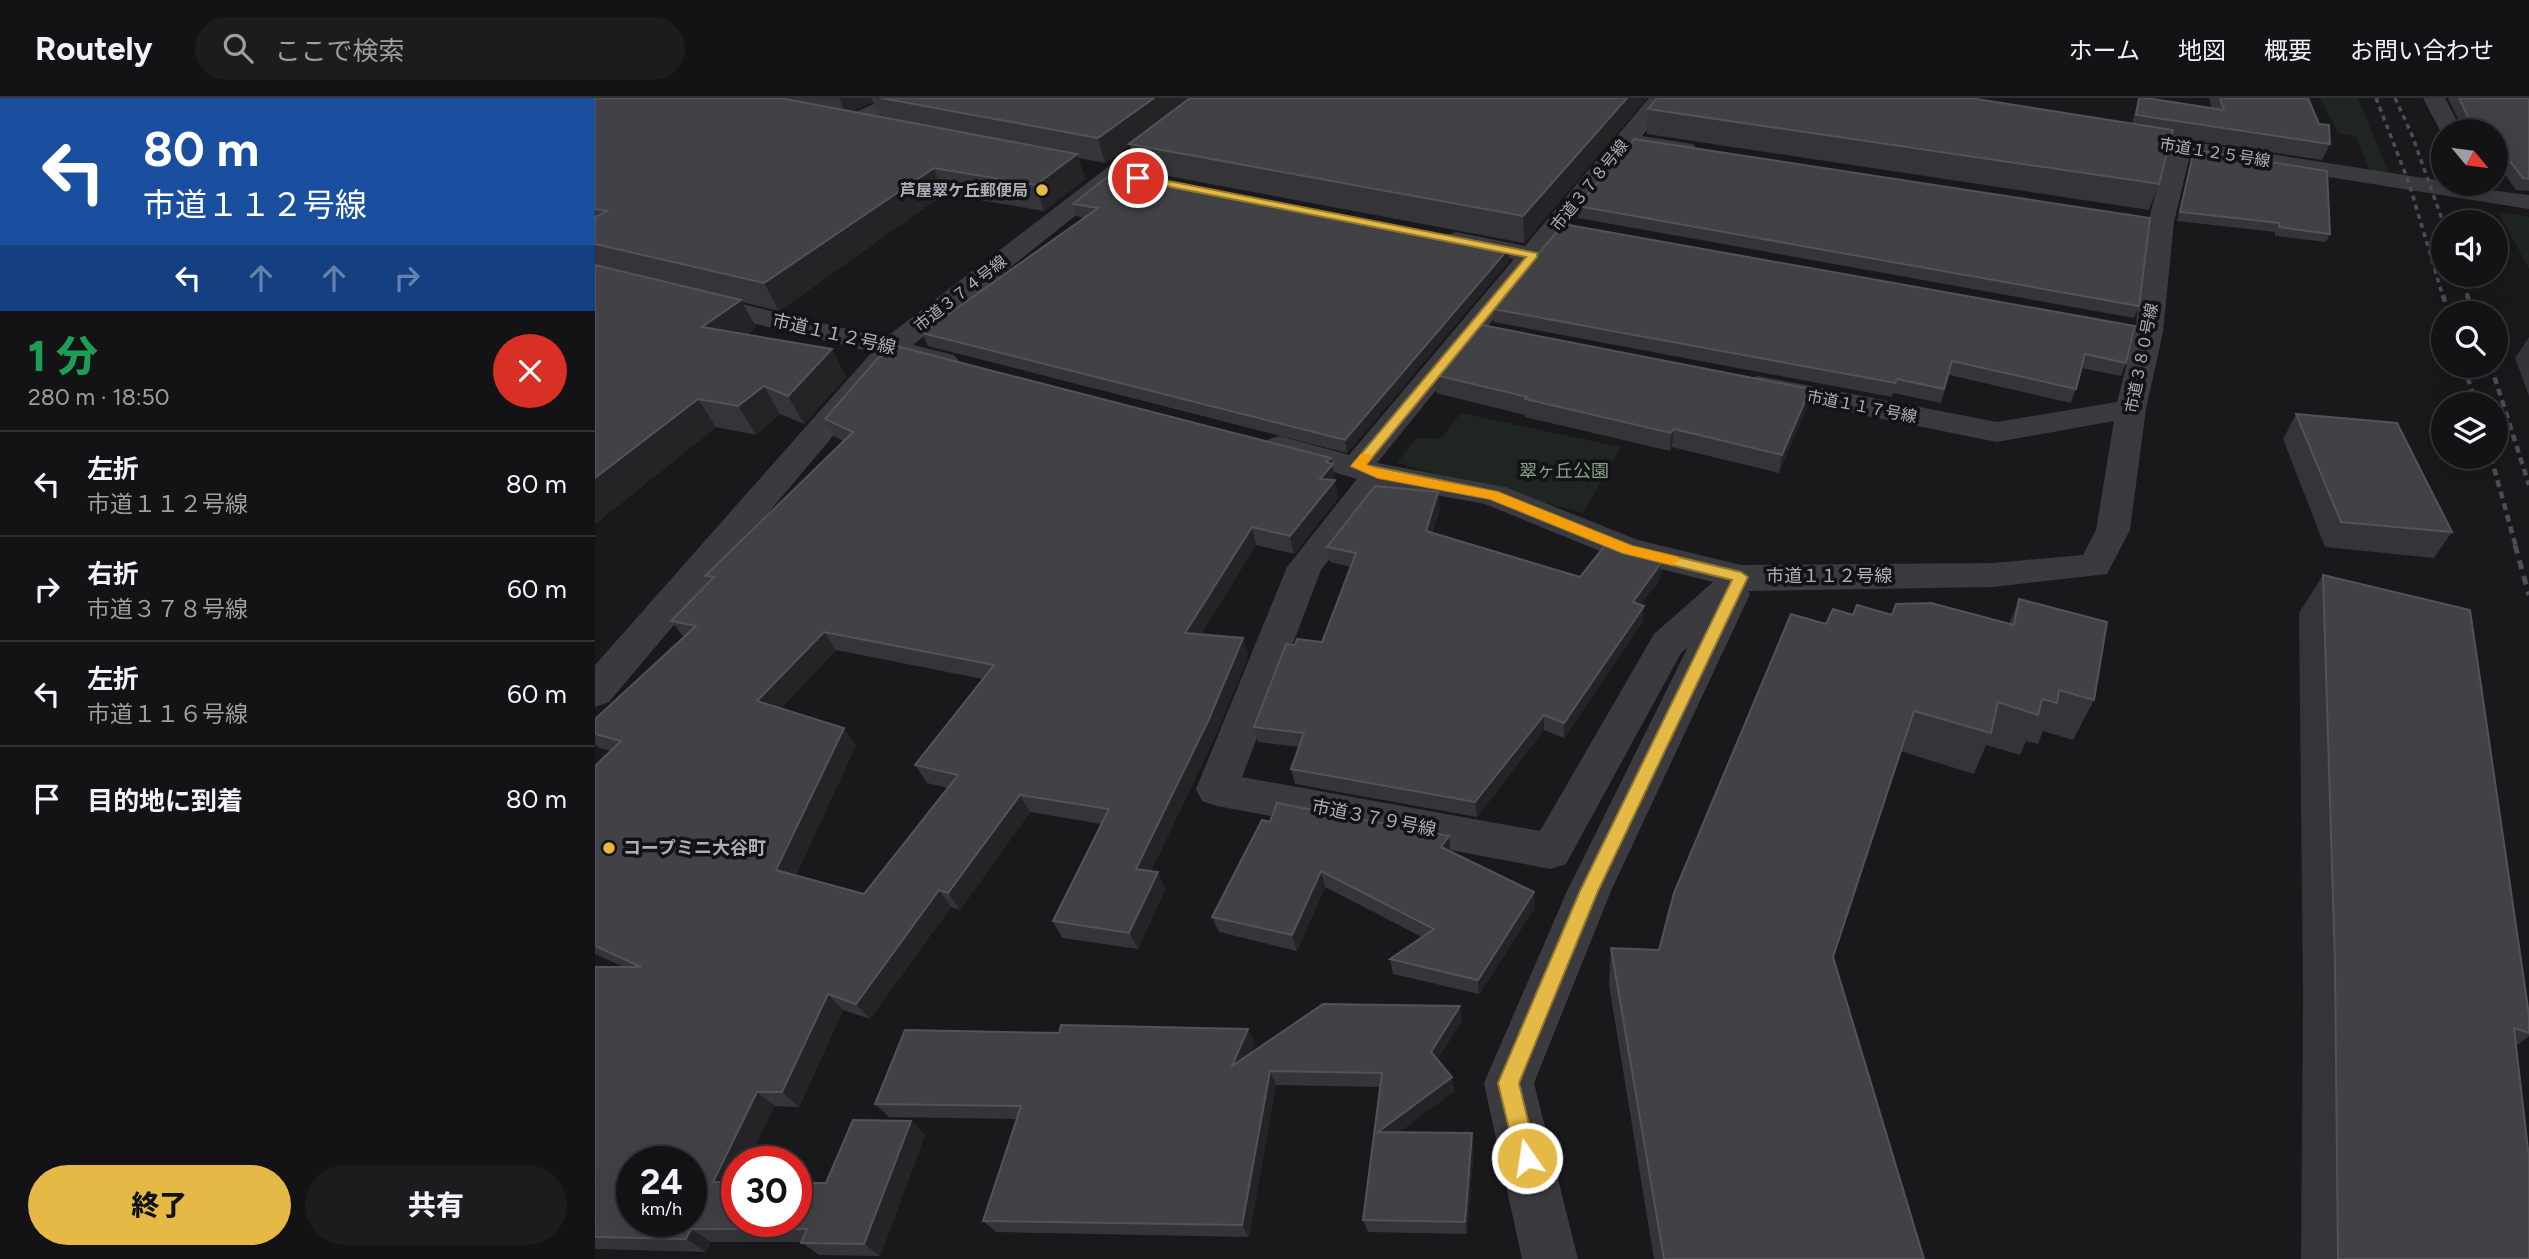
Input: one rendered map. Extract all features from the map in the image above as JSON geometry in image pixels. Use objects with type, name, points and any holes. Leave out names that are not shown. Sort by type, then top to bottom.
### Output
[{"type":"street","points":[[848,124],[905,98]]},
{"type":"street","name":"市道３７４号線","points":[[595,692],[629,649],[891,348],[1112,173],[1212,98]]},
{"type":"street","name":"市道３７８号線","points":[[1368,470],[1484,332],[1533,255],[1569,228],[1626,140],[1661,98]]},
{"type":"street","points":[[2434,98],[2445,119]]},
{"type":"street","points":[[821,119],[888,131]]},
{"type":"street","points":[[1626,140],[1709,152]]},
{"type":"street","name":"市道１２５号線","points":[[2139,140],[2431,182]]},
{"type":"street","name":"市道３８０号線","points":[[2095,566],[2113,530],[2131,409],[2135,329],[2147,220],[2180,147]]},
{"type":"street","name":"市道１２５号線","points":[[2508,196],[2529,202]]},
{"type":"street","points":[[1438,236],[1533,255]]},
{"type":"street","name":"市道１１２号線","points":[[595,277],[968,367]]},
{"type":"street","name":"市道１１７号線","points":[[1727,379],[1997,432],[2131,409]]},
{"type":"street","name":"市道１１２号線","points":[[1253,439],[1368,470],[1493,495],[1629,550],[1741,577],[1993,575],[2095,566]]},
{"type":"street","name":"市道３７９号線","points":[[1368,470],[1305,568],[1217,789],[1551,851],[1667,644],[1741,577]]},
{"type":"street","points":[[1550,1259],[1509,1083],[1589,891],[1741,577]]},
{"type":"green space","points":[[2320,98],[2358,98],[2389,173],[2370,171],[2356,137],[2338,133]]},
{"type":"green space","points":[[2508,214],[2529,217],[2529,269],[2508,230]]},
{"type":"green space","name":"翠ヶ丘公園","points":[[1461,413],[1621,447],[1583,513],[1397,463],[1416,438],[1440,439]]},
{"type":"building","points":[[595,98],[780,98],[1077,154],[1036,185],[934,168],[764,283],[595,244],[595,217],[607,211],[595,209]]},
{"type":"building","points":[[881,98],[1154,98],[1098,138]]},
{"type":"building","points":[[1190,98],[1627,98],[1523,216],[1129,144]]},
{"type":"building","points":[[1657,98],[1970,98],[2173,130],[2159,184],[1648,109]]},
{"type":"building","points":[[2139,98],[2224,110],[2220,98],[2308,98],[2319,124],[2329,125],[2330,144],[2136,115]]},
{"type":"building","points":[[2459,98],[2529,98],[2529,179],[2523,178],[2508,159],[2508,119],[2469,119]]},
{"type":"building","points":[[1634,139],[2150,218],[2139,306],[1578,206]]},
{"type":"building","points":[[2194,150],[2327,171],[2330,234],[2279,227],[2279,223],[2180,212]]},
{"type":"building","points":[[1112,173],[1509,248],[1345,440],[922,333],[1098,208],[1073,204]]},
{"type":"building","points":[[1563,224],[2135,326],[2126,363],[2085,354],[2076,389],[1952,361],[1944,389],[1897,379],[1895,383],[1493,309]]},
{"type":"building","points":[[595,265],[741,300],[702,327],[832,349],[788,396],[764,386],[738,406],[698,399],[595,478]]},
{"type":"building","points":[[1477,324],[1810,389],[1782,455],[1674,429],[1671,433],[1435,375]]},
{"type":"building","points":[[896,346],[1331,458],[1326,462],[1333,464],[1320,479],[1335,480],[1290,536],[1252,527],[1185,633],[1243,638],[1209,719],[1136,869],[1158,872],[1129,933],[1053,921],[1109,809],[1020,795],[948,893],[939,890],[856,1004],[828,994],[782,1092],[757,1092],[731,1146],[721,1146],[721,1166],[713,1182],[721,1182],[721,1229],[707,1229],[707,1146],[616,1146],[616,1237],[687,1237],[686,1239],[595,1237],[595,967],[641,967],[595,946],[595,766],[621,741],[595,734],[595,719],[696,626],[671,621],[714,577],[705,576],[853,432],[825,419],[877,359]],"holes":[[[824,632],[994,665],[915,765],[958,775],[864,894],[776,870],[844,728],[757,701]]]},
{"type":"building","points":[[2296,414],[2397,423],[2452,532],[2341,522]]},
{"type":"building","points":[[1375,486],[1438,492],[1426,531],[1580,577],[1607,543],[1661,563],[1633,602],[1644,606],[1564,723],[1544,715],[1475,802],[1291,769],[1304,733],[1254,727],[1286,644],[1295,645],[1297,639],[1322,642],[1356,553],[1327,547]]},
{"type":"building","points":[[2323,575],[2470,610],[2529,1015],[2529,1033],[2514,1028],[2529,1158],[2529,1259],[2338,1259],[2335,964]]},
{"type":"building","points":[[2019,599],[2107,622],[2094,700],[2059,690],[2057,703],[2042,699],[2038,715],[1998,702],[1991,733],[1914,711],[1833,957],[1924,1259],[1664,1259],[1611,948],[1659,950],[1674,893],[1791,614],[1826,624],[1833,609],[1853,615],[1857,605],[1892,615],[1896,604],[1931,603],[2014,625]]},
{"type":"building","points":[[1277,803],[1449,836],[1441,847],[1534,892],[1478,980],[1390,959],[1434,929],[1321,871],[1292,935],[1212,917],[1262,820],[1270,822]]},
{"type":"building","points":[[1323,1004],[1460,1006],[1431,1052],[1452,1077],[1378,1132],[1472,1133],[1465,1222],[1363,1220],[1382,1073],[1270,1071],[1242,1225],[983,1221],[1021,1106],[875,1104],[905,1030],[1059,1033],[1061,1025],[1248,1029],[1232,1066]]},
{"type":"building","points":[[853,1120],[911,1121],[864,1244],[801,1243],[804,1237],[812,1237],[812,1183],[826,1183]]},
{"type":"railway","points":[[2376,98],[2409,183],[2443,297]]},
{"type":"railway","points":[[2395,98],[2412,135],[2439,210]]},
{"type":"railway","points":[[2465,287],[2468,297]]},
{"type":"railway","points":[[2443,295],[2445,301]]},
{"type":"railway","points":[[2467,295],[2469,301]]},
{"type":"railway","points":[[2468,378],[2472,392]]},
{"type":"railway","points":[[2495,378],[2529,485]]},
{"type":"railway","points":[[2494,469],[2516,547]]},
{"type":"railway","points":[[2515,545],[2529,595]]},
{"type":"slow traffic","points":[[1365,457],[1357,466],[1378,474],[1493,495],[1629,550],[1672,560]]},
{"type":"place","name":"芦屋翠ケ丘郵便局","points":[[1042,190]]},
{"type":"place","name":"コープミニ大谷町","points":[[609,848]]},
{"type":"route","points":[[1138,178],[1533,255],[1357,466],[1378,474],[1493,495],[1629,550],[1741,577],[1589,891],[1509,1083],[1527,1158]]}]
